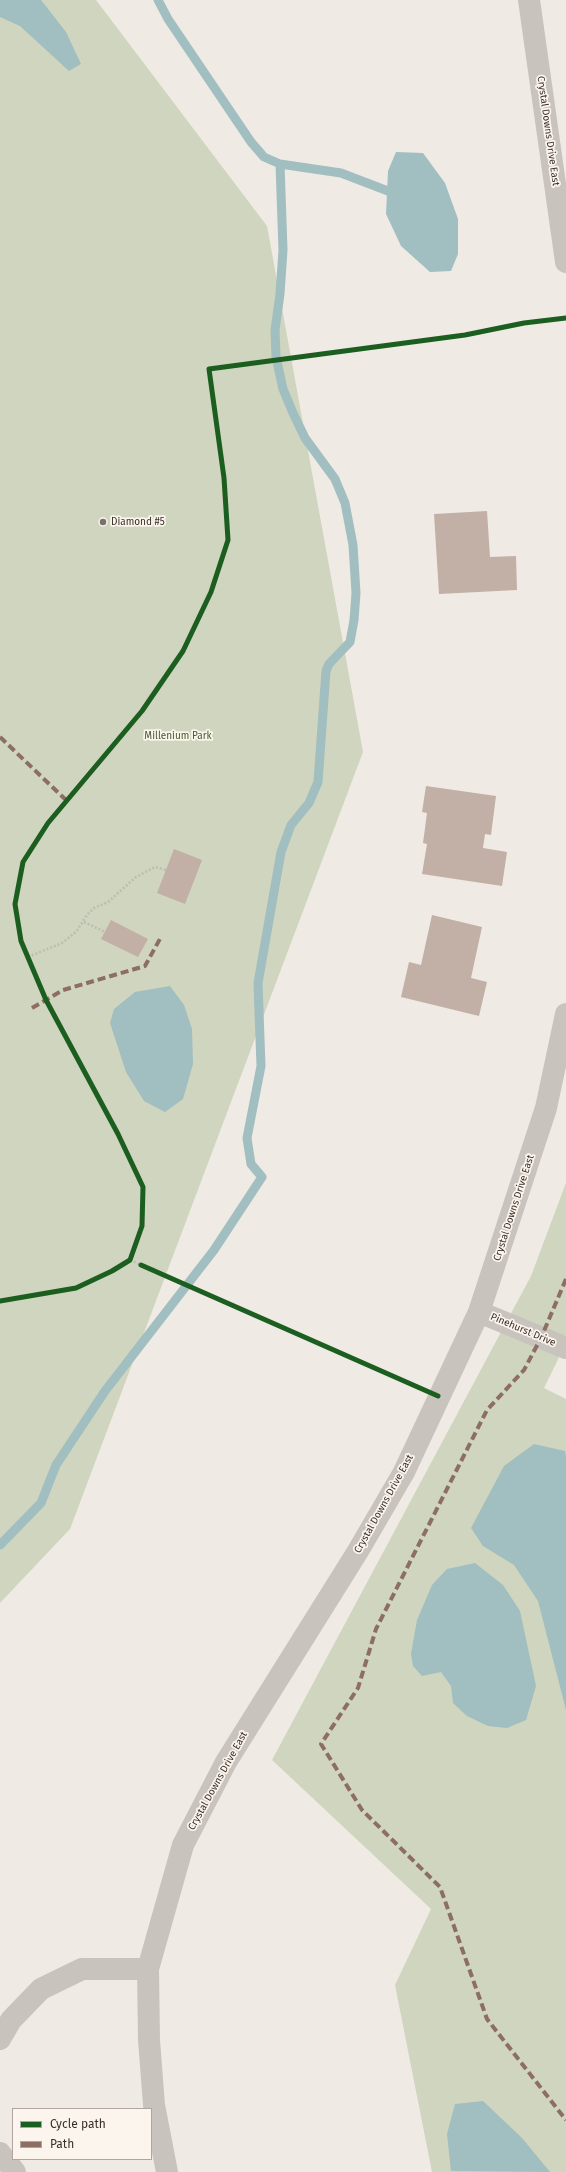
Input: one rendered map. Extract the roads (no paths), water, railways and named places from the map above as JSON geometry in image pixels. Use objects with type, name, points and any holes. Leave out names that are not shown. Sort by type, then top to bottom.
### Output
[{"type":"street","name":"Crystal Downs Drive East","points":[[529,0],[566,262]]},
{"type":"street","name":"Crystal Downs Drive East","points":[[167,2172],[154,2105],[149,2040],[148,1969],[183,1845],[226,1762],[358,1551],[404,1472],[479,1312],[546,1108],[566,1014]]},
{"type":"street","name":"Pinehurst Drive","points":[[479,1312],[566,1348]]},
{"type":"street","points":[[0,2039],[10,2020],[41,1989],[82,1969],[148,1969]]},
{"type":"street","points":[[0,2153],[15,2172]]},
{"type":"water","points":[[0,0],[41,0],[66,32],[81,64],[69,71],[20,26],[0,17]]},
{"type":"water","points":[[396,152],[423,153],[445,183],[458,219],[458,254],[451,271],[430,272],[401,246],[386,214],[388,171]]},
{"type":"water","points":[[170,986],[184,1005],[192,1029],[193,1064],[183,1099],[165,1112],[144,1101],[126,1072],[110,1023],[114,1009],[135,992]]},
{"type":"water","points":[[534,1444],[565,1451],[566,1456],[566,1710],[538,1601],[514,1565],[483,1546],[471,1528],[504,1466]]},
{"type":"water","points":[[475,1563],[503,1585],[520,1611],[536,1686],[526,1720],[507,1728],[488,1726],[467,1716],[453,1703],[451,1686],[441,1672],[422,1676],[413,1666],[411,1654],[417,1620],[432,1585],[447,1569]]},
{"type":"water","points":[[483,2101],[522,2138],[550,2172],[451,2171],[447,2134],[455,2104]]},
{"type":"waterway","points":[[158,0],[168,19],[251,142],[264,157],[280,164],[341,173],[388,191]]},
{"type":"waterway","points":[[0,1545],[41,1503],[56,1465],[105,1391],[214,1250],[262,1177],[251,1164],[247,1138],[261,1066],[258,983],[281,852],[291,825],[309,803],[318,782],[326,671],[329,664],[350,642],[354,620],[356,593],[353,545],[345,503],[335,479],[305,438],[293,413],[283,389],[276,357],[275,330],[280,294],[283,250],[280,164]]},
{"type":"place","name":"Diamond #5","points":[[103,522]]},
{"type":"park label","name":"Millenium Park","points":[[178,736]]}]
